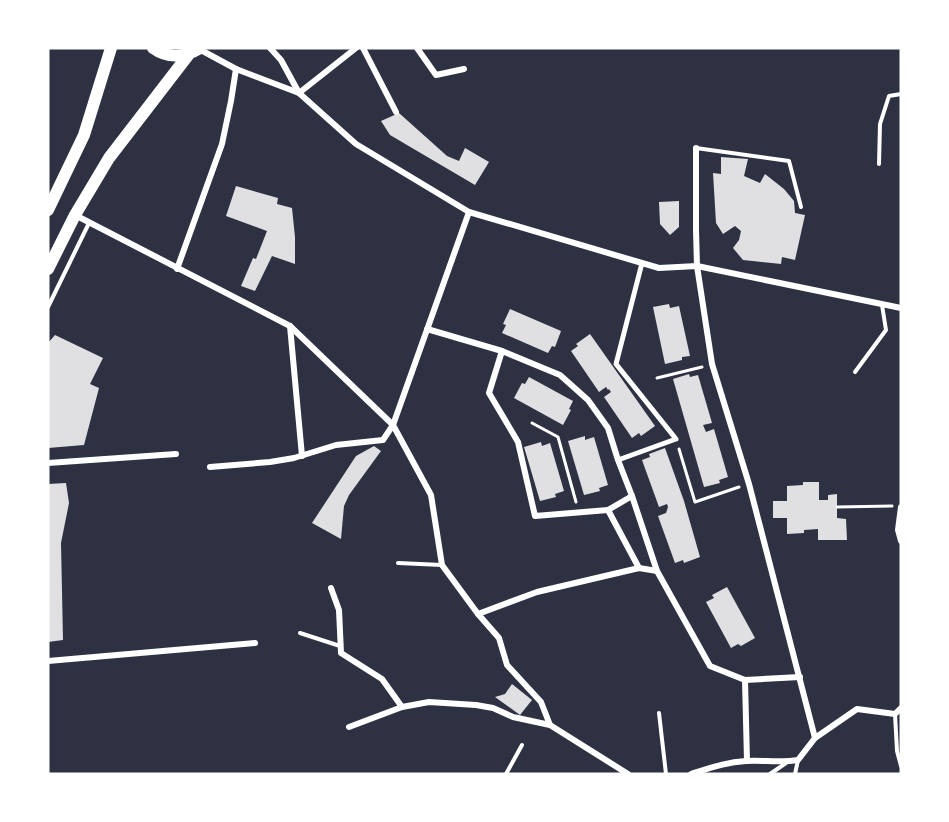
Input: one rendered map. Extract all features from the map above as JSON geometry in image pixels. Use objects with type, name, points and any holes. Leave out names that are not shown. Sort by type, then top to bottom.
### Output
[{"type":"highway","points":[[48,210],[84,135],[111,48]]},
{"type":"highway","points":[[153,48],[174,56],[196,50]]},
{"type":"highway","points":[[48,269],[75,215],[109,158],[196,50]]},
{"type":"street","points":[[270,48],[281,60],[299,93],[356,144],[469,212],[659,268],[698,266],[901,308]]},
{"type":"street","points":[[299,93],[356,48]]},
{"type":"street","points":[[363,48],[396,112]]},
{"type":"street","points":[[417,48],[436,75],[465,69]]},
{"type":"street","points":[[196,50],[236,69],[299,93]]},
{"type":"street","points":[[177,269],[222,144],[236,69]]},
{"type":"street","points":[[696,148],[698,266],[712,364],[749,484],[816,738]]},
{"type":"street","points":[[210,467],[270,462],[302,456],[336,445],[383,440],[393,425],[469,212]]},
{"type":"street","points":[[75,215],[290,326],[393,425],[431,495],[442,565],[499,638],[507,665],[541,702],[550,725]]},
{"type":"street","points":[[618,460],[676,439],[616,364],[642,263]]},
{"type":"street","points":[[290,326],[302,456]]},
{"type":"street","points":[[427,329],[502,351],[560,375],[588,400],[608,428],[657,571],[710,666],[745,680],[801,677]]},
{"type":"street","points":[[502,351],[489,393],[518,442],[535,516],[608,510],[632,496]]},
{"type":"street","points":[[48,463],[176,454]]},
{"type":"street","points":[[901,507],[898,530],[901,541]]},
{"type":"street","points":[[608,510],[639,568]]},
{"type":"street","points":[[478,614],[537,592],[639,568],[657,571]]},
{"type":"street","points":[[331,588],[339,610],[340,653],[382,680],[402,707]]},
{"type":"street","points":[[48,661],[255,643]]},
{"type":"street","points":[[745,680],[747,761]]},
{"type":"street","points":[[349,727],[402,707],[429,702],[476,705],[493,708],[513,717],[550,725],[628,774]]},
{"type":"street","points":[[692,774],[723,763],[798,760],[816,738],[857,708],[896,714],[901,708]]},
{"type":"lane","points":[[879,164],[880,124],[889,96],[901,94]]},
{"type":"lane","points":[[696,148],[789,161],[801,207]]},
{"type":"lane","points":[[48,307],[89,223]]},
{"type":"lane","points":[[855,372],[886,330],[882,305]]},
{"type":"lane","points":[[398,563],[442,565]]},
{"type":"lane","points":[[300,633],[340,646]]},
{"type":"lane","points":[[659,713],[666,774]]},
{"type":"lane","points":[[896,714],[897,751],[901,766]]},
{"type":"lane","points":[[506,774],[522,745]]},
{"type":"lane","points":[[795,774],[798,760]]},
{"type":"lane","points":[[770,774],[787,762]]},
{"type":"path","points":[[657,378],[712,364]]},
{"type":"path","points":[[532,423],[558,437],[578,513]]},
{"type":"path","points":[[676,439],[695,502],[749,484]]},
{"type":"path","points":[[837,507],[901,507]]},
{"type":"building","points":[[399,113],[447,156],[459,161],[465,148],[489,162],[475,185],[390,135],[381,121]]},
{"type":"building","points":[[721,157],[748,159],[744,176],[760,183],[765,174],[784,189],[794,201],[795,213],[805,215],[795,260],[782,257],[781,264],[743,260],[733,248],[739,240],[741,231],[735,226],[723,234],[716,223],[713,173],[721,174]]},
{"type":"building","points":[[236,186],[278,198],[277,204],[292,208],[295,264],[272,256],[255,291],[241,286],[253,258],[256,259],[267,231],[226,216]]},
{"type":"building","points":[[679,201],[679,227],[670,235],[660,224],[659,202]]},
{"type":"building","points":[[669,304],[670,308],[679,306],[690,356],[665,364],[653,307]]},
{"type":"building","points":[[510,309],[561,331],[555,347],[552,346],[548,353],[502,333],[506,325],[503,324]]},
{"type":"building","points":[[590,334],[655,426],[641,436],[639,433],[632,438],[604,397],[611,392],[609,389],[606,387],[599,392],[571,351],[578,346],[576,344]]},
{"type":"building","points":[[55,335],[103,358],[90,384],[99,388],[84,445],[48,448],[48,343]]},
{"type":"building","points":[[689,374],[690,377],[698,375],[712,423],[703,425],[706,432],[714,429],[728,477],[719,480],[720,483],[704,487],[673,379]]},
{"type":"building","points":[[529,377],[573,401],[563,425],[514,398],[522,383],[525,384]]},
{"type":"building","points":[[585,436],[585,440],[594,437],[608,485],[599,488],[600,491],[584,495],[568,441]]},
{"type":"building","points":[[541,442],[542,446],[550,443],[564,491],[555,494],[556,497],[540,501],[524,447]]},
{"type":"building","points":[[374,446],[381,451],[349,495],[344,506],[341,539],[312,523],[356,456]]},
{"type":"building","points":[[665,448],[684,501],[700,557],[684,563],[683,560],[675,563],[658,516],[666,513],[668,507],[667,504],[659,507],[642,460],[650,457],[649,454]]},
{"type":"building","points":[[803,482],[819,482],[819,500],[828,500],[828,495],[837,494],[837,518],[846,519],[847,540],[818,540],[818,529],[787,534],[787,518],[773,518],[773,501],[787,501],[787,486],[803,485]]},
{"type":"building","points":[[66,483],[69,503],[61,543],[63,640],[48,642],[48,484]]},
{"type":"building","points":[[727,587],[755,638],[741,646],[738,644],[731,648],[706,602],[714,598],[712,595]]},
{"type":"building","points":[[512,684],[532,700],[520,715],[495,697],[505,694]]}]
